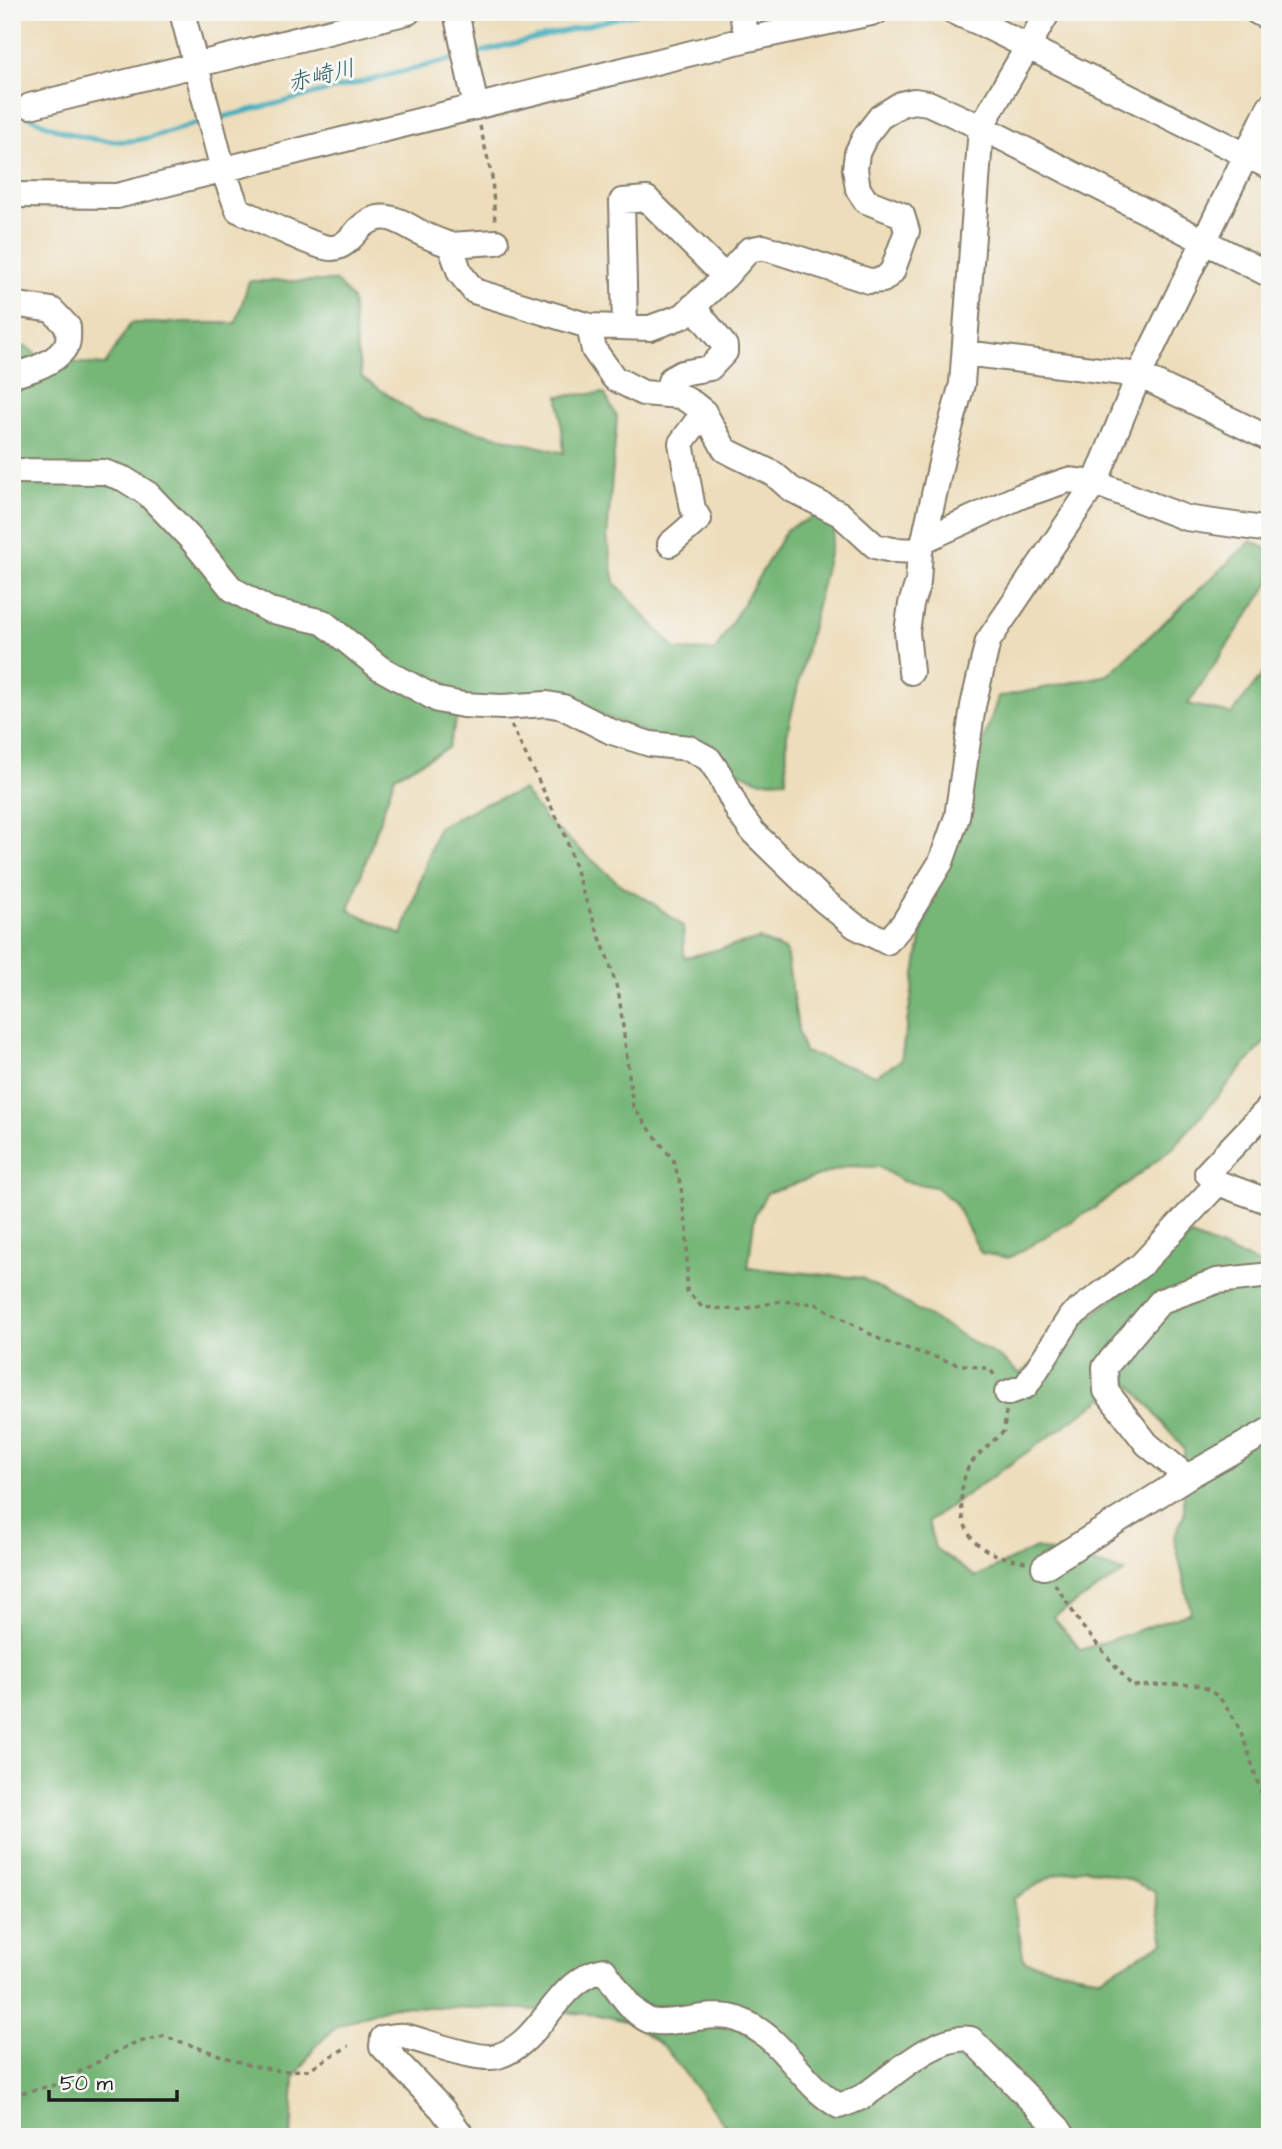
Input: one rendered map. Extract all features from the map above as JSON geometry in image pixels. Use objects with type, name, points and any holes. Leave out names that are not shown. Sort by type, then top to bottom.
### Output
[{"type":"street","points":[[183,12],[223,170],[238,210],[306,240],[332,248],[344,244],[368,220],[386,218],[403,221],[425,235],[450,245],[496,242]]},
{"type":"street","points":[[30,106],[408,12]]},
{"type":"street","points":[[456,12],[476,107]]},
{"type":"street","points":[[741,12],[748,39]]},
{"type":"street","points":[[12,195],[117,196],[748,39],[876,12]]},
{"type":"street","points":[[954,12],[1270,167]]},
{"type":"street","points":[[911,672],[907,632],[911,604],[918,582],[922,545],[943,454],[962,384],[981,127],[1048,12]]},
{"type":"street","points":[[1257,12],[1270,19]]},
{"type":"street","points":[[450,245],[460,273],[474,292],[589,326],[650,328],[682,316],[725,277],[749,250],[763,247],[869,281],[883,280],[892,272],[907,231],[902,215],[866,201],[858,189],[855,169],[857,153],[866,135],[880,117],[901,104],[914,101],[928,103],[981,127],[1270,275]]},
{"type":"street","points":[[12,471],[104,472],[124,479],[148,494],[191,539],[232,589],[246,599],[268,610],[323,622],[380,668],[438,700],[463,705],[502,707],[547,704],[563,707],[612,732],[650,744],[689,748],[709,759],[739,813],[753,832],[823,900],[855,926],[887,942],[903,924],[941,862],[957,817],[973,706],[988,641],[1095,483],[1139,375],[1270,106]]},
{"type":"street","points":[[625,327],[622,201],[647,199],[725,277]]},
{"type":"street","points":[[12,304],[52,310],[68,327],[68,343],[58,356],[30,371],[12,375]]},
{"type":"street","points":[[665,395],[671,379],[682,373],[710,368],[724,352],[725,346],[693,306]]},
{"type":"street","points":[[589,326],[594,350],[614,378],[643,393],[680,396],[704,412],[725,450],[774,474],[791,489],[840,513],[875,545],[892,550],[922,545],[1021,496],[1068,480],[1095,483],[1186,518],[1270,530]]},
{"type":"street","points":[[965,353],[1139,375],[1270,439]]},
{"type":"street","points":[[670,544],[699,519],[693,509],[681,443],[704,412]]},
{"type":"street","points":[[1270,1107],[1207,1173],[1218,1183],[1270,1202]]},
{"type":"street","points":[[1007,1393],[1026,1386],[1072,1316],[1141,1265],[1218,1183]]},
{"type":"street","points":[[1187,1477],[1147,1444],[1106,1391],[1105,1367],[1161,1301],[1217,1281],[1270,1275]]},
{"type":"street","points":[[1044,1567],[1187,1477],[1270,1430]]},
{"type":"street","points":[[463,2137],[442,2109],[382,2046],[383,2038],[401,2036],[495,2057],[512,2050],[530,2036],[569,1989],[589,1972],[604,1970],[632,2006],[647,2020],[662,2023],[705,2015],[736,2018],[772,2038],[821,2096],[839,2106],[862,2097],[892,2074],[942,2043],[960,2037],[971,2039],[1064,2137]]},
{"type":"path","points":[[476,107],[492,177],[496,242]]},
{"type":"path","points":[[502,707],[564,832],[609,962],[618,995],[633,1107],[673,1160],[681,1186],[687,1229],[687,1291],[702,1307],[738,1310],[781,1301],[816,1304],[883,1341],[957,1364],[990,1369],[1007,1393],[1004,1431],[967,1468],[960,1506],[968,1533],[978,1546],[1000,1556],[1044,1567],[1082,1626],[1132,1686],[1202,1686],[1224,1702],[1236,1721],[1270,1815]]},
{"type":"path","points":[[12,2095],[55,2085],[131,2043],[164,2036],[248,2065],[280,2071],[307,2070],[349,2046]]},
{"type":"green space","points":[[249,281],[336,281],[352,299],[362,377],[420,417],[564,453],[559,396],[604,393],[617,417],[607,538],[615,583],[676,650],[715,651],[787,529],[818,515],[835,528],[787,733],[786,780],[761,781],[557,696],[457,717],[448,748],[395,776],[349,910],[402,935],[438,827],[484,804],[523,790],[545,819],[622,886],[647,899],[683,926],[684,958],[760,939],[786,951],[804,1052],[876,1075],[901,1060],[923,926],[998,697],[1108,675],[1251,541],[1268,549],[1270,582],[1188,704],[1232,714],[1270,665],[1270,1036],[1173,1148],[1096,1207],[1009,1258],[981,1253],[954,1202],[935,1187],[902,1181],[879,1167],[848,1166],[767,1193],[755,1214],[748,1268],[862,1278],[1002,1359],[1020,1374],[1191,1236],[1270,1268],[1270,2137],[734,2137],[666,2049],[630,2022],[599,2015],[521,2009],[392,2006],[337,2026],[315,2047],[294,2079],[291,2137],[12,2137],[12,347],[27,347],[42,360],[105,365],[131,323],[236,323]],"holes":[[[1128,1381],[1184,1449],[1184,1515],[1174,1537],[1191,1612],[1081,1650],[1053,1617],[1125,1572],[1036,1548],[976,1577],[935,1548],[928,1522]],[[1086,1868],[1130,1880],[1154,1891],[1164,1942],[1100,1978],[1024,1961],[1013,1899],[1054,1875]]]},
{"type":"waterway","name":"赤崎川","points":[[473,54],[641,12]]},
{"type":"waterway","name":"赤崎川","points":[[215,119],[461,57]]},
{"type":"waterway","name":"赤崎川","points":[[12,107],[68,133],[97,140],[129,141],[202,122]]}]
